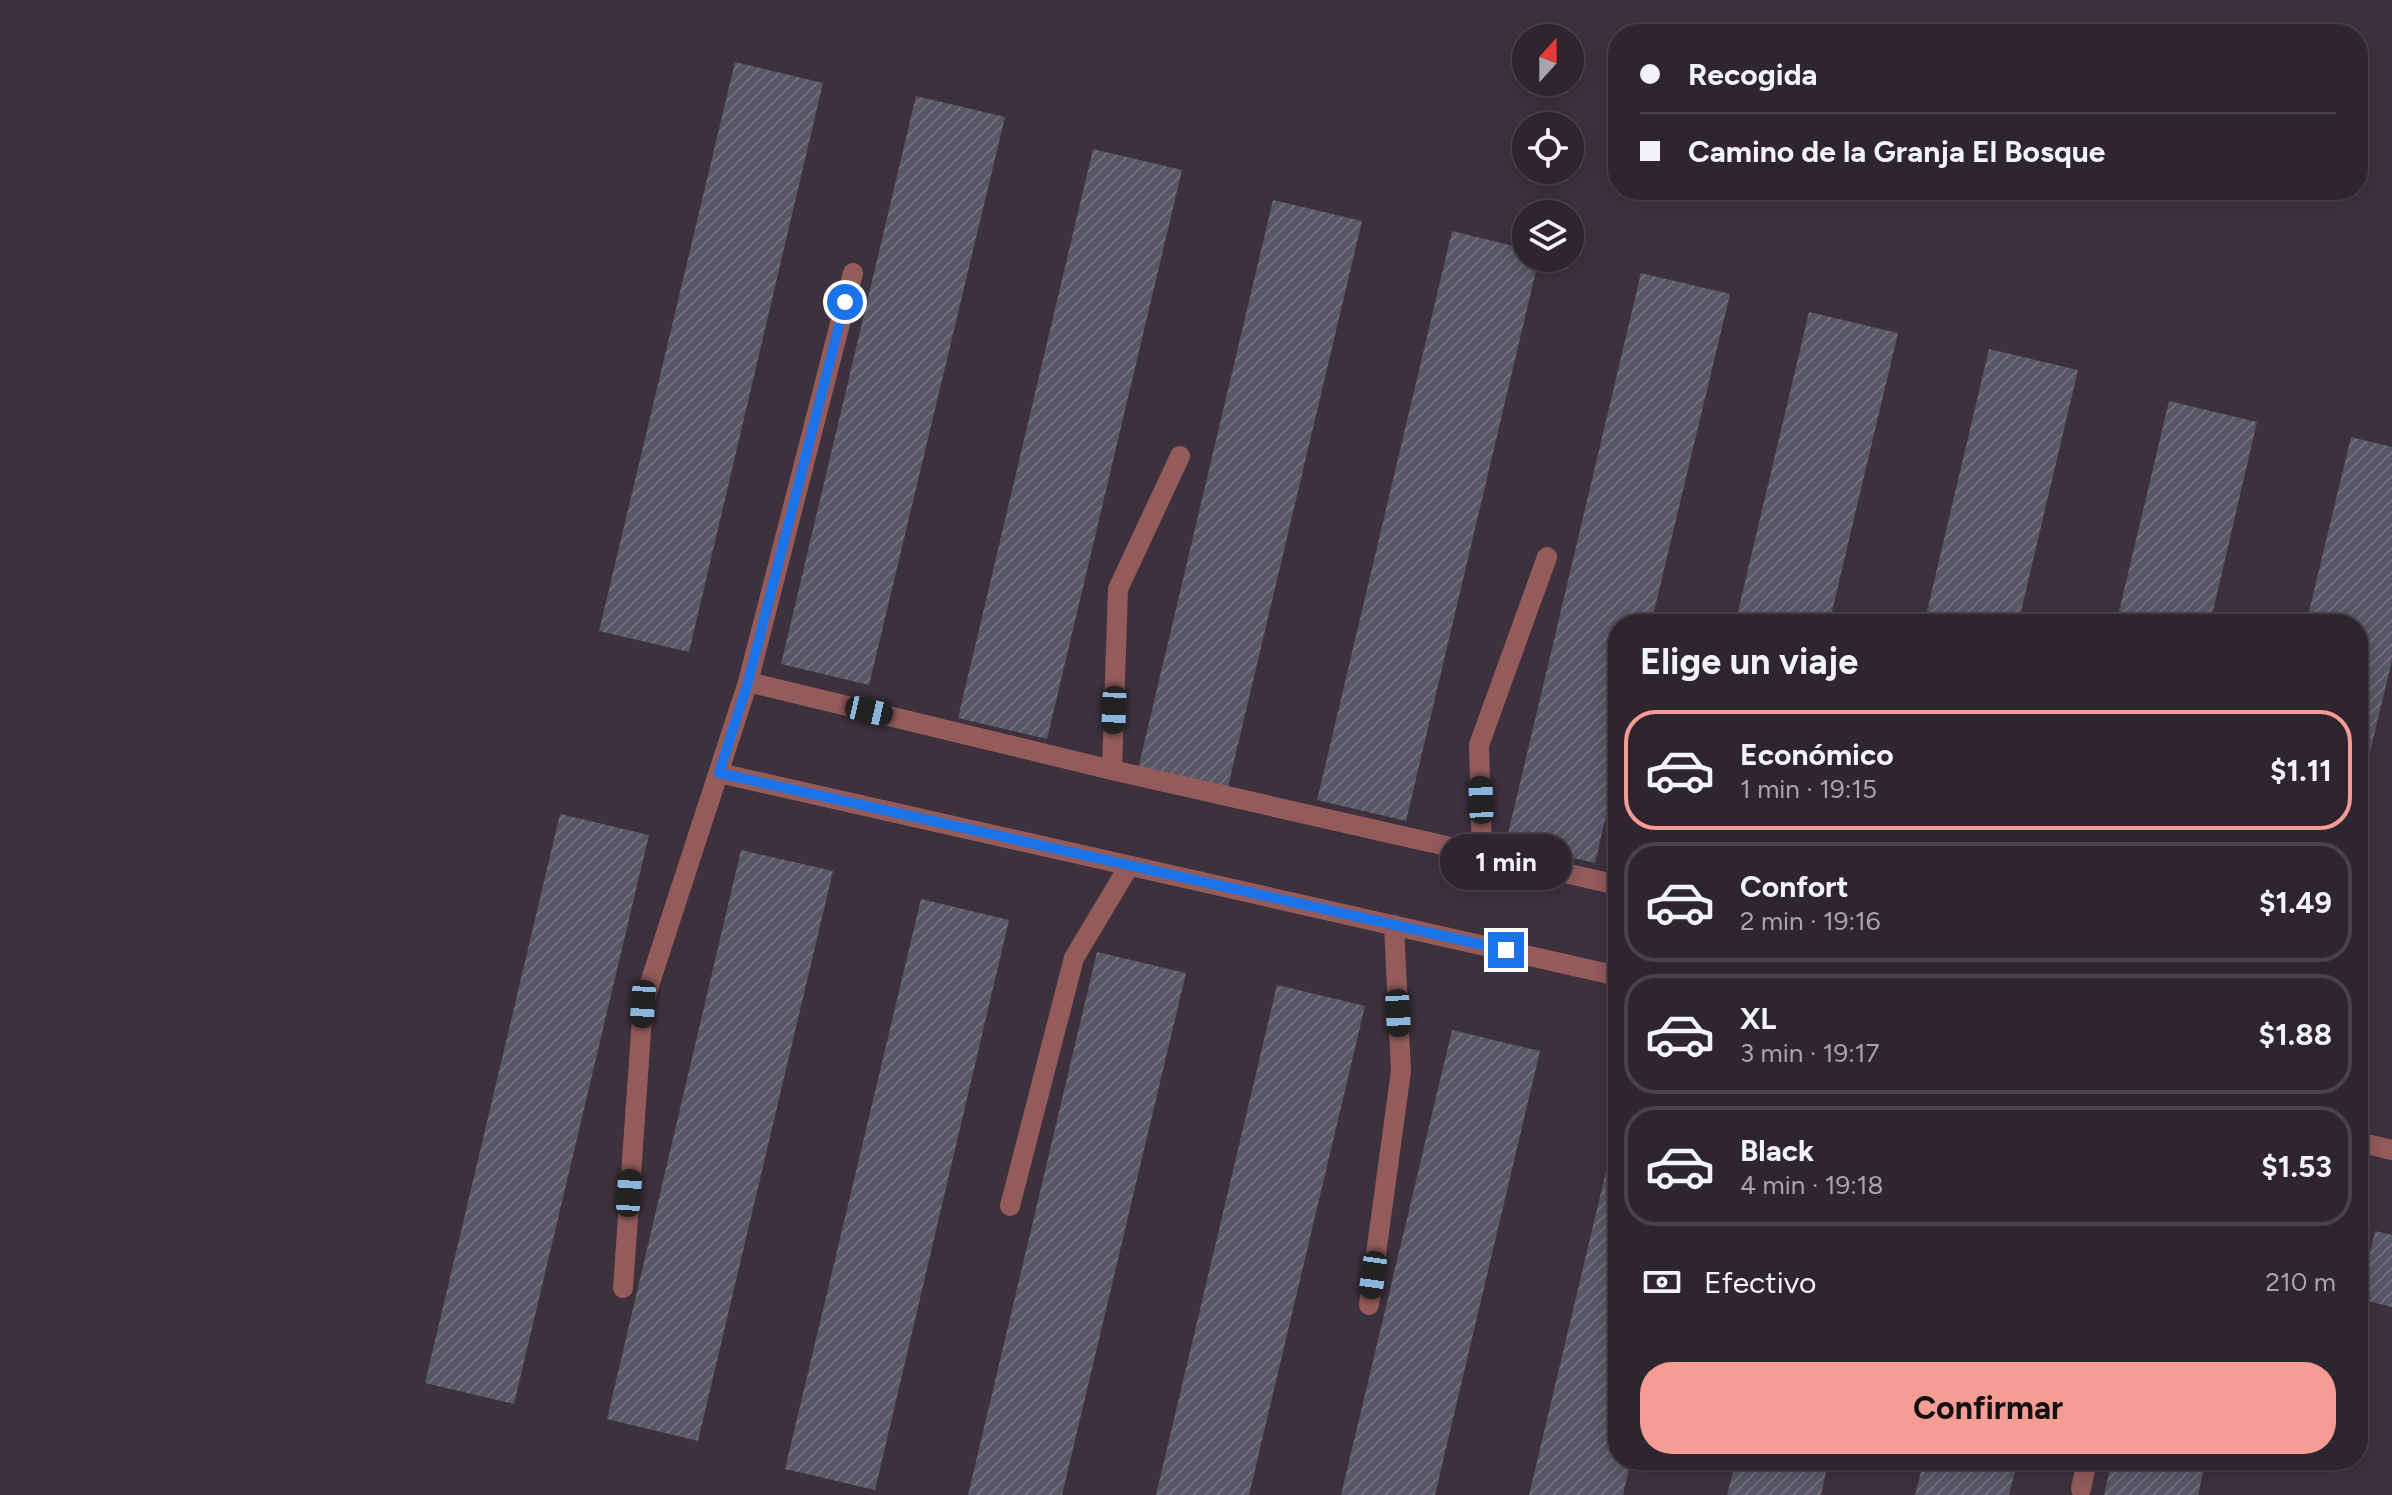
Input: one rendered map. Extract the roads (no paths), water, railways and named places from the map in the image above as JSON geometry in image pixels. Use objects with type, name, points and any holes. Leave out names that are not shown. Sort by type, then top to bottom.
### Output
[{"type":"lane","points":[[623,1288],[643,1004],[748,682],[853,273]]},
{"type":"lane","points":[[1112,770],[1118,589],[1180,456]]},
{"type":"lane","points":[[1482,855],[1479,745],[1547,557]]},
{"type":"lane","points":[[748,682],[1112,770],[1608,883]]},
{"type":"lane","points":[[719,773],[1608,974]]},
{"type":"lane","points":[[1010,1206],[1074,958],[1129,866]]},
{"type":"lane","points":[[1369,1305],[1401,1071],[1394,925]]},
{"type":"lane","points":[[2368,1143],[2392,1150]]},
{"type":"lane","points":[[2081,1489],[2085,1470]]}]
